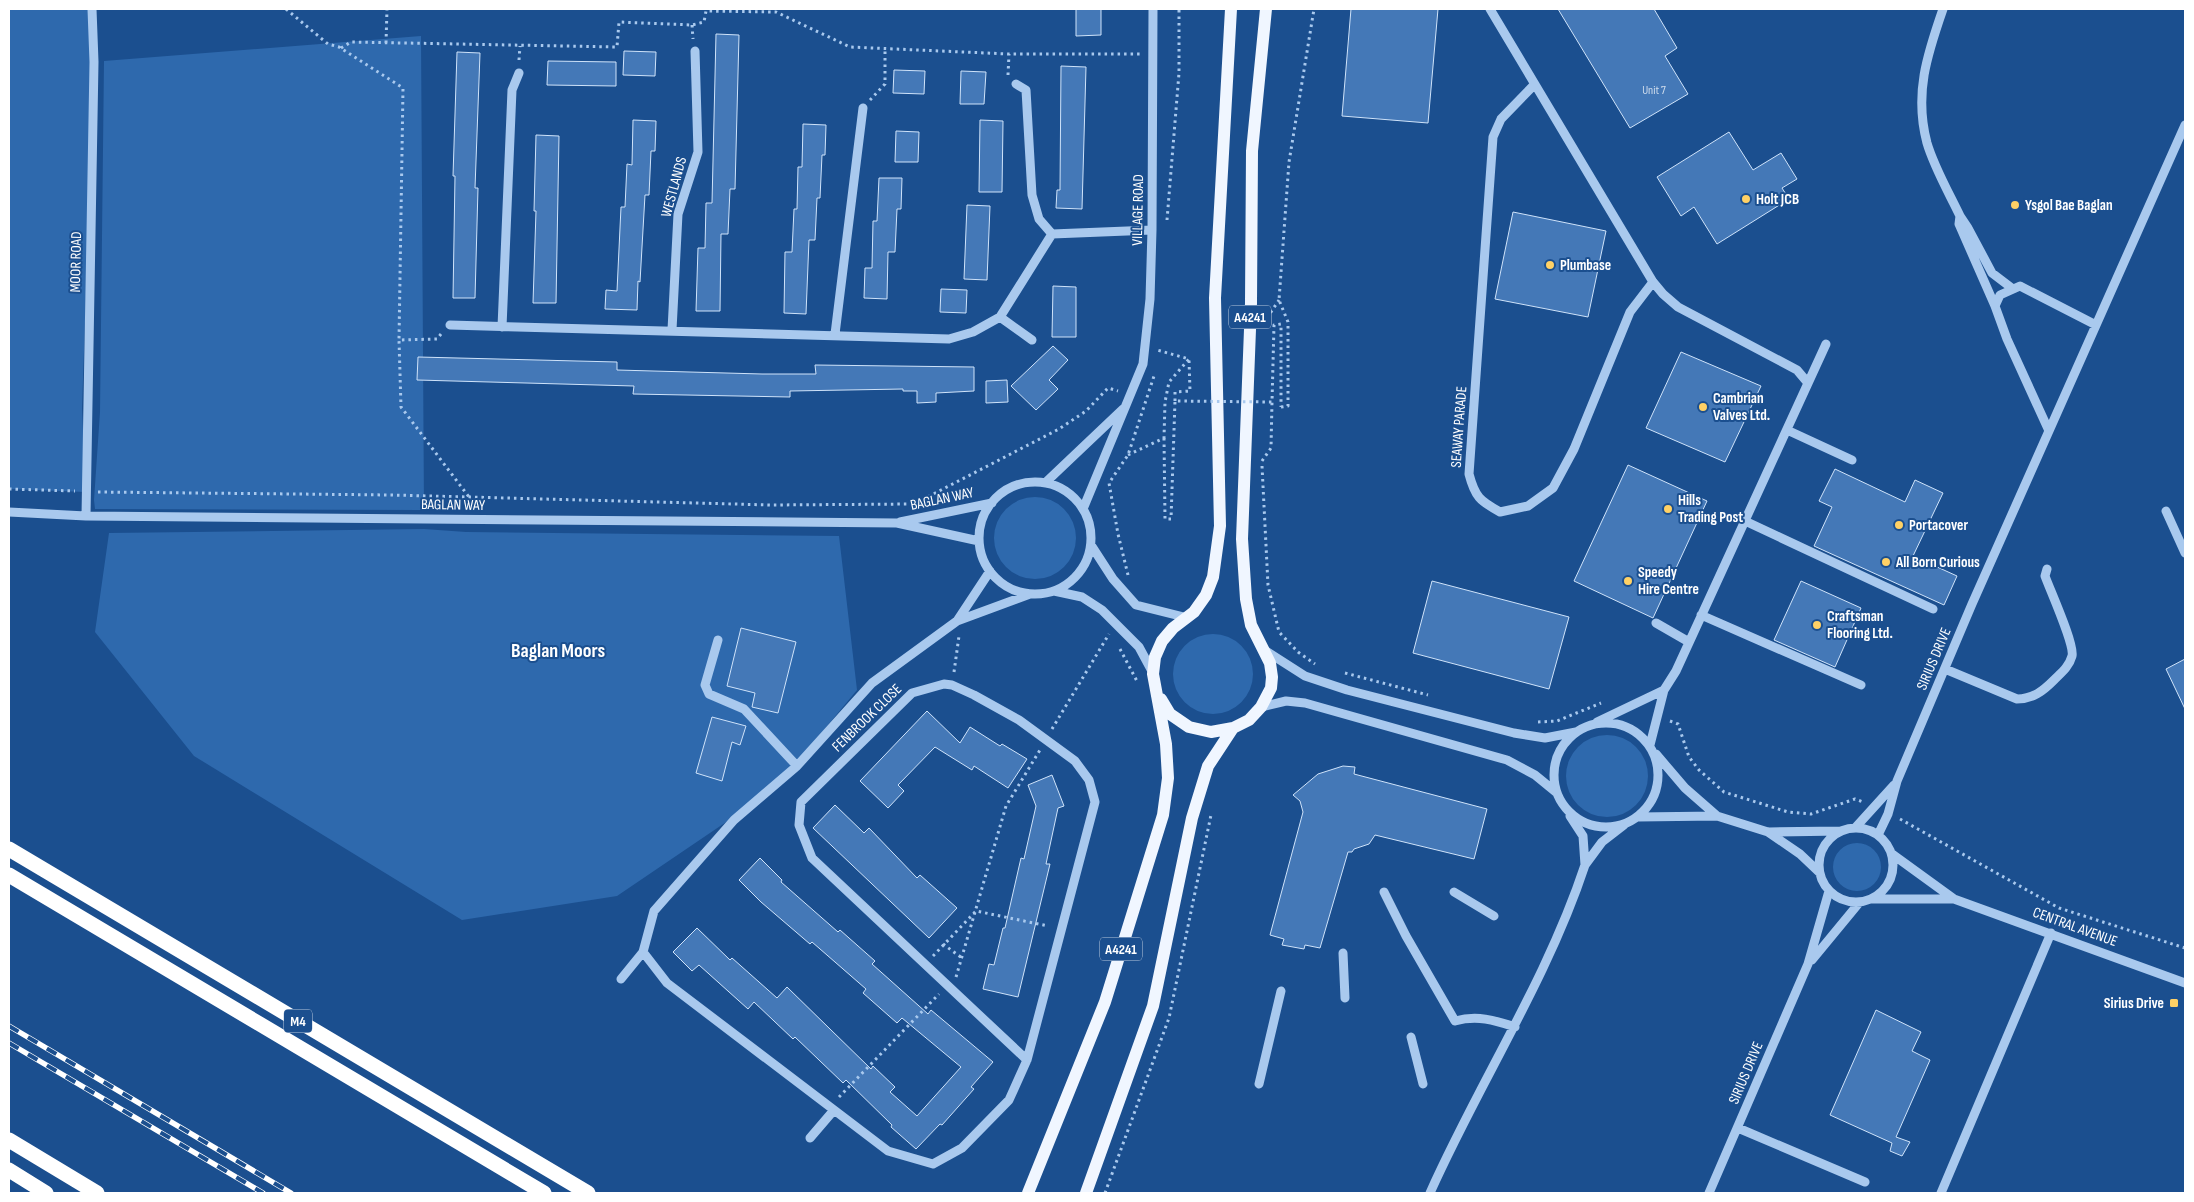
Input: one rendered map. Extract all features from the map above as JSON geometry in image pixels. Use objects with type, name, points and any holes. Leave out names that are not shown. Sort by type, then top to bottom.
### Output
[{"type":"highway","name":"M4","points":[[9,849],[588,1193]]},
{"type":"highway","name":"M4","points":[[9,875],[544,1193]]},
{"type":"highway","points":[[9,1140],[97,1193]]},
{"type":"highway","points":[[9,1170],[46,1193]]},
{"type":"main road","name":"A4241","points":[[1028,1193],[1105,1002],[1163,815],[1168,778],[1166,744],[1153,674],[1155,657],[1162,641],[1173,628],[1188,618],[1206,595],[1214,577],[1220,526],[1215,298],[1231,9]]},
{"type":"main road","name":"A4241","points":[[1158,695],[1170,714],[1189,727],[1211,732],[1234,728],[1249,720],[1262,707],[1271,688],[1272,677],[1266,651],[1251,625],[1246,599],[1242,539],[1251,303],[1252,151],[1266,9]]},
{"type":"main road","name":"A4241","points":[[1086,1193],[1153,1006],[1192,818],[1208,766],[1234,728]]},
{"type":"street","name":"MOOR ROAD","points":[[86,516],[94,62],[92,9]]},
{"type":"street","name":"VILLAGE ROAD","points":[[1083,509],[1144,364],[1150,299],[1152,230],[1153,9]]},
{"type":"street","points":[[1490,9],[1653,282],[1663,294],[1678,307],[1797,370],[1808,383]]},
{"type":"street","points":[[1943,9],[1931,43],[1922,79],[1921,113],[1928,144],[1960,216],[1992,273],[2013,289]]},
{"type":"street","name":"WESTLANDS","points":[[672,330],[678,214],[698,152],[695,51]]},
{"type":"street","points":[[502,327],[512,90],[519,73]]},
{"type":"street","points":[[1016,84],[1026,90],[1032,195],[1039,219],[1052,234]]},
{"type":"street","name":"SEAWAY PARADE","points":[[1534,85],[1501,120],[1493,137],[1469,474],[1474,493],[1484,503],[1500,512],[1528,506],[1553,488],[1574,449],[1630,312],[1653,282]]},
{"type":"street","points":[[835,334],[863,108]]},
{"type":"street","name":"SIRIUS DRIVE","points":[[1878,835],[1888,814],[1897,781],[1972,604],[2185,125]]},
{"type":"street","points":[[1960,216],[1959,224],[2049,431]]},
{"type":"street","points":[[1052,234],[1152,230]]},
{"type":"street","points":[[450,325],[835,334],[949,339],[973,332],[1000,317],[1052,234]]},
{"type":"street","points":[[1995,306],[2000,295],[2020,286],[2096,325]]},
{"type":"street","points":[[1000,317],[1032,340]]},
{"type":"street","points":[[1430,1193],[1447,1155],[1515,1028],[1577,890],[1586,865],[1602,842],[1638,817],[1651,803],[1658,786],[1658,767],[1651,747],[1664,690],[1689,642],[1826,344]]},
{"type":"street","name":"VILLAGE ROAD","points":[[1045,483],[1125,407]]},
{"type":"street","points":[[1787,430],[1852,460]]},
{"type":"street","points":[[1030,482],[1045,483],[1067,492],[1083,509],[1091,526],[1091,545],[1087,560],[1079,573],[1068,584],[1054,591],[1030,594],[1014,590],[1001,582],[990,571],[982,556],[979,541],[980,527],[992,503],[1003,492],[1030,482]]},
{"type":"street","name":"BAGLAN WAY","points":[[897,523],[992,503]]},
{"type":"street","points":[[2166,511],[2185,553]]},
{"type":"street","name":"BAGLAN WAY","points":[[9,512],[86,516],[897,523],[979,541]]},
{"type":"street","points":[[1745,521],[1933,609]]},
{"type":"street","points":[[1091,545],[1113,579],[1136,605],[1188,618]]},
{"type":"street","points":[[1945,669],[2017,699],[2028,699],[2044,691],[2069,665],[2073,654],[2045,576],[2047,569]]},
{"type":"street","name":"FENBROOK CLOSE","points":[[960,620],[990,571]]},
{"type":"street","points":[[1054,591],[1082,598],[1102,610],[1139,647],[1153,674]]},
{"type":"street","name":"FENBROOK CLOSE","points":[[643,952],[654,911],[734,820],[797,766],[872,683],[960,620],[1030,594]]},
{"type":"street","points":[[1701,615],[1861,685]]},
{"type":"street","points":[[1656,623],[1689,642]]},
{"type":"street","points":[[718,640],[705,685],[709,694],[744,709],[797,766]]},
{"type":"street","points":[[1266,651],[1305,676],[1347,690],[1514,733],[1545,738],[1576,732],[1664,690]]},
{"type":"street","name":"FENBROOK CLOSE","points":[[952,684],[944,684],[912,693],[801,802],[799,825],[812,858],[948,989],[1026,1060]]},
{"type":"street","points":[[621,979],[643,952],[667,983],[888,1151],[933,1164],[962,1148],[1009,1100],[1026,1060],[1095,802],[1089,780],[1075,761],[1019,720],[974,694],[952,684]]},
{"type":"street","points":[[1262,707],[1286,701],[1305,702],[1507,760],[1535,775],[1556,793],[1583,836],[1586,865]]},
{"type":"street","points":[[1592,725],[1614,723],[1634,730],[1651,747],[1685,788],[1717,816]]},
{"type":"street","points":[[1556,793],[1554,776],[1556,759],[1564,744],[1576,732]]},
{"type":"street","name":"SIRIUS DRIVE","points":[[1855,828],[1876,807],[1897,781]]},
{"type":"street","points":[[1566,810],[1583,823],[1603,828],[1624,825]]},
{"type":"street","points":[[1638,817],[1717,816],[1768,832],[1800,854],[1820,873]]},
{"type":"street","points":[[1768,832],[1843,831],[1855,828],[1867,830],[1878,835],[1887,844],[1892,854],[1894,866],[1892,877],[1885,890],[1873,899],[1859,903],[1838,898],[1823,883],[1820,873],[1821,852],[1826,843],[1843,831]]},
{"type":"street","name":"CENTRAL AVENUE","points":[[1892,854],[1954,899],[2052,933],[2185,983]]},
{"type":"street","name":"SIRIUS DRIVE","points":[[1710,1193],[1808,964],[1829,891]]},
{"type":"street","points":[[1384,892],[1455,1021],[1469,1018],[1485,1018],[1515,1028]]},
{"type":"street","points":[[1454,892],[1494,916]]},
{"type":"street","name":"CENTRAL AVENUE","points":[[1873,899],[1954,899]]},
{"type":"street","name":"SIRIUS DRIVE","points":[[1808,964],[1859,903]]},
{"type":"street","points":[[1941,1193],[2052,933]]},
{"type":"street","points":[[1343,953],[1345,998]]},
{"type":"street","points":[[1259,1084],[1281,991]]},
{"type":"street","points":[[1411,1037],[1423,1084]]},
{"type":"street","points":[[810,1138],[831,1108]]},
{"type":"street","points":[[1738,1128],[1866,1182]]},
{"type":"path","points":[[286,9],[328,44],[341,48],[402,88],[399,340],[401,408],[469,497]]},
{"type":"path","points":[[386,43],[387,9]]},
{"type":"path","points":[[1167,222],[1179,73],[1179,9]]},
{"type":"path","points":[[1262,461],[1272,448],[1274,325],[1281,324],[1281,407],[1288,406],[1288,322],[1279,300],[1289,162],[1314,9]]},
{"type":"path","points":[[341,48],[350,42],[618,46],[619,22],[692,25],[704,22],[706,11],[776,12],[850,47],[1009,54],[1154,54]]},
{"type":"path","points":[[863,108],[885,84],[886,49]]},
{"type":"path","points":[[1009,54],[1008,74],[1016,84]]},
{"type":"path","points":[[1264,322],[1279,300]]},
{"type":"path","points":[[399,340],[436,339],[450,325]]},
{"type":"path","points":[[1158,340],[1157,350],[1189,359]]},
{"type":"path","points":[[1189,359],[1190,391],[1175,392],[1171,519],[1165,519],[1164,402],[1169,382],[1189,359]]},
{"type":"path","points":[[9,488],[86,492],[469,497],[771,505],[914,504],[1059,429],[1086,411],[1108,388],[1146,402]]},
{"type":"path","points":[[1262,394],[1262,404]]},
{"type":"path","points":[[1175,401],[1272,402]]},
{"type":"path","points":[[1128,455],[1164,438]]},
{"type":"path","points":[[1262,452],[1268,585],[1279,632],[1298,652],[1320,667],[1317,680]]},
{"type":"path","points":[[952,684],[960,620]]},
{"type":"path","points":[[831,1108],[948,989],[962,958],[1006,806],[1110,633]]},
{"type":"path","points":[[1338,672],[1437,698]]},
{"type":"path","points":[[1530,723],[1557,721],[1608,701]]},
{"type":"path","points":[[1657,716],[1678,724],[1689,758],[1699,770],[1724,792],[1788,812],[1811,814],[1855,799],[1876,807]]},
{"type":"path","points":[[1105,1193],[1170,1018],[1212,810]]},
{"type":"path","points":[[1888,814],[1907,822],[2059,908],[2185,948]]},
{"type":"path","points":[[976,911],[1061,929]]},
{"type":"path","points":[[925,965],[976,911]]},
{"type":"path","points":[[943,944],[962,958]]},
{"type":"shaded area","points":[[9,9],[92,9],[94,62],[82,408],[86,492],[9,489]]},
{"type":"shaded area","points":[[421,36],[424,510],[95,509],[100,412],[104,61]]},
{"type":"shaded area","points":[[1035,497],[1051,500],[1064,509],[1073,522],[1076,538],[1073,554],[1064,567],[1051,576],[1035,579],[1019,576],[1006,567],[997,554],[994,538],[997,522],[1006,509],[1019,500]]},
{"type":"shaded area","points":[[424,529],[466,532],[839,536],[857,690],[798,761],[735,816],[617,896],[462,920],[194,756],[95,632],[109,533]]},
{"type":"shaded area","points":[[1213,634],[1228,637],[1241,646],[1250,659],[1253,674],[1250,689],[1241,702],[1228,711],[1213,714],[1198,711],[1185,702],[1176,689],[1173,674],[1176,659],[1185,646],[1198,637]]},
{"type":"shaded area","points":[[1607,735],[1623,738],[1636,747],[1645,760],[1648,776],[1645,792],[1636,805],[1623,814],[1607,817],[1591,814],[1578,805],[1569,792],[1566,776],[1569,760],[1578,747],[1591,738]]},
{"type":"shaded area","points":[[1857,843],[1866,845],[1874,850],[1879,858],[1881,867],[1879,876],[1874,884],[1866,889],[1857,891],[1848,889],[1840,884],[1835,876],[1833,867],[1835,858],[1840,850],[1848,845]]},
{"type":"building","points":[[1076,9],[1101,9],[1101,35],[1076,36]]},
{"type":"building","points":[[1351,9],[1438,9],[1428,123],[1342,116]]},
{"type":"building","points":[[1558,9],[1654,9],[1677,48],[1665,56],[1688,94],[1630,128]]},
{"type":"building","points":[[716,34],[739,35],[735,189],[730,189],[728,234],[721,234],[720,311],[696,311],[698,248],[705,248],[706,203],[712,203]]},
{"type":"building","points":[[624,51],[656,52],[655,76],[623,75]]},
{"type":"building","points":[[457,52],[480,53],[475,188],[478,188],[475,298],[453,298],[455,176],[453,176]]},
{"type":"building","points":[[548,61],[616,62],[616,86],[547,85]]},
{"type":"building","points":[[1061,66],[1086,67],[1082,209],[1056,208],[1057,190],[1060,190]]},
{"type":"building","points":[[894,70],[925,71],[924,94],[893,93]]},
{"type":"building","points":[[961,71],[986,72],[984,104],[960,104]]},
{"type":"building","points":[[633,120],[656,121],[655,151],[651,151],[649,195],[645,195],[637,310],[605,309],[606,290],[617,291],[621,207],[625,207],[627,164],[632,165]]},
{"type":"building","points":[[980,120],[1003,121],[1002,192],[979,192]]},
{"type":"building","points":[[803,124],[826,125],[825,155],[822,155],[820,198],[817,198],[815,240],[809,240],[806,314],[784,313],[785,252],[792,252],[794,209],[797,209],[798,167],[802,167]]},
{"type":"building","points":[[896,131],[919,132],[918,162],[895,162]]},
{"type":"building","points":[[1729,132],[1753,170],[1781,153],[1797,179],[1782,188],[1789,199],[1717,244],[1694,207],[1681,216],[1657,177]]},
{"type":"building","points":[[536,135],[559,136],[556,303],[533,303]]},
{"type":"building","points":[[879,178],[902,178],[901,209],[897,209],[895,252],[888,252],[887,299],[864,298],[865,268],[872,268],[873,221],[877,221]]},
{"type":"building","points":[[967,205],[990,206],[987,280],[964,279]]},
{"type":"building","name":"Plumbase","points":[[1513,212],[1606,231],[1588,317],[1495,299]]},
{"type":"building","points":[[1053,286],[1076,287],[1076,337],[1052,337]]},
{"type":"building","points":[[941,289],[967,290],[966,313],[940,312]]},
{"type":"building","points":[[1053,346],[1068,360],[1049,380],[1058,389],[1036,410],[1011,386]]},
{"type":"building","name":"Cambrian Valves Ltd.","points":[[1681,352],[1761,386],[1725,462],[1646,428]]},
{"type":"building","points":[[418,357],[617,362],[617,370],[762,374],[816,374],[815,365],[974,367],[974,391],[936,393],[936,402],[917,403],[917,391],[903,391],[903,389],[790,391],[790,397],[633,394],[634,386],[417,380]]},
{"type":"building","points":[[1007,380],[1008,402],[986,403],[986,381]]},
{"type":"building","points":[[1628,465],[1707,501],[1653,618],[1574,581]]},
{"type":"building","points":[[1835,469],[1905,502],[1915,480],[1943,493],[1913,556],[1957,576],[1944,605],[1814,546],[1832,507],[1819,501]]},
{"type":"building","points":[[1432,581],[1569,617],[1549,689],[1413,653]]},
{"type":"building","name":"Craftsman Flooring Ltd.","points":[[1801,581],[1861,608],[1835,667],[1774,640]]},
{"type":"building","points":[[741,628],[796,642],[778,713],[752,707],[755,693],[727,686]]},
{"type":"building","points":[[2185,659],[2185,709],[2166,669]]},
{"type":"building","points":[[927,711],[960,743],[970,727],[1000,746],[1002,744],[1027,759],[1008,788],[974,766],[972,770],[935,747],[898,785],[904,791],[888,808],[860,781]]},
{"type":"building","points":[[712,717],[746,726],[740,745],[732,742],[722,781],[696,773]]},
{"type":"building","points":[[1343,766],[1355,767],[1354,774],[1487,809],[1474,859],[1375,835],[1369,844],[1348,852],[1320,948],[1305,945],[1304,949],[1282,945],[1284,939],[1270,935],[1303,812],[1300,801],[1293,795],[1318,774]]},
{"type":"building","points":[[1052,775],[1064,806],[1058,808],[1046,864],[1050,864],[1018,997],[983,989],[989,964],[994,965],[1003,928],[1005,928],[1021,858],[1024,859],[1036,806],[1028,785]]},
{"type":"building","points":[[835,805],[864,833],[869,828],[917,878],[920,875],[957,908],[929,938],[813,828]]},
{"type":"building","points":[[760,858],[782,880],[781,882],[838,932],[840,930],[875,961],[872,964],[928,1014],[931,1010],[993,1062],[971,1087],[974,1089],[942,1125],[940,1124],[916,1149],[891,1127],[892,1125],[846,1080],[843,1083],[795,1037],[793,1039],[754,1002],[748,1009],[699,965],[692,971],[673,952],[697,928],[730,960],[732,958],[777,998],[787,987],[871,1069],[873,1066],[895,1087],[890,1092],[917,1116],[961,1067],[902,1018],[897,1023],[863,993],[866,989],[812,942],[810,944],[761,902],[739,880]]},
{"type":"building","points":[[1876,1010],[1921,1032],[1912,1051],[1930,1060],[1896,1137],[1910,1142],[1902,1156],[1890,1151],[1892,1143],[1830,1115]]},
{"type":"railway","points":[[9,1026],[291,1193]]},
{"type":"railway","points":[[9,1043],[263,1193]]},
{"type":"place","name":"Holt JCB","points":[[1746,199]]},
{"type":"place","name":"Ysgol Bae Baglan","points":[[2015,205]]},
{"type":"place","name":"Plumbase","points":[[1550,265]]},
{"type":"place","name":"Cambrian Valves Ltd.","points":[[1703,407]]},
{"type":"place","name":"Hills Trading Post","points":[[1668,509]]},
{"type":"place","name":"Portacover","points":[[1899,525]]},
{"type":"place","name":"All Born Curious","points":[[1886,562]]},
{"type":"place","name":"Speedy Hire Centre","points":[[1628,581]]},
{"type":"place","name":"Craftsman Flooring Ltd.","points":[[1817,625]]},
{"type":"place","name":"Sirius Drive","points":[[2174,1003]]},
{"type":"district","name":"Baglan Moors","points":[[558,651]]}]
